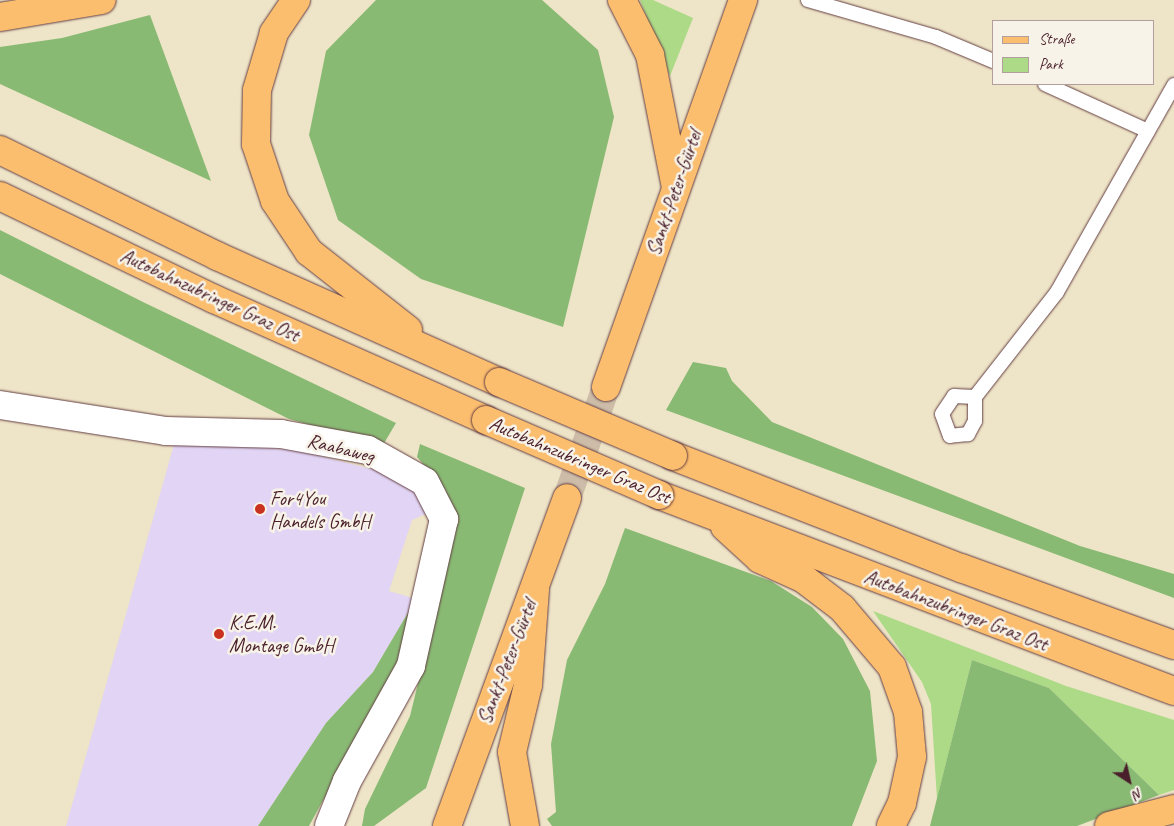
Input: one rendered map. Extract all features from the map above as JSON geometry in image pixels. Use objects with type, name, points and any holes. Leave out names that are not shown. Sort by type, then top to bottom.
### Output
[{"type":"main road","points":[[0,17],[102,0]]},
{"type":"main road","points":[[296,0],[274,33],[257,90],[256,144],[275,201],[309,252],[438,354]]},
{"type":"main road","points":[[622,0],[650,55],[676,187]]},
{"type":"main road","name":"Sankt-Peter-Gürtel","points":[[606,387],[743,0]]},
{"type":"main road","name":"Autobahnzubringer Graz Ost","points":[[0,150],[217,256],[499,382],[674,456],[961,568],[1174,645]]},
{"type":"main road","name":"Autobahnzubringer Graz Ost","points":[[0,196],[214,299],[659,495],[715,518],[1174,691]]},
{"type":"main road","name":"Sankt-Peter-Gürtel","points":[[447,826],[567,498]]},
{"type":"main road","points":[[715,518],[760,559],[804,579],[842,608],[892,667],[908,712],[912,757],[902,803],[891,826]]},
{"type":"main road","points":[[525,826],[512,752],[528,685],[535,589]]},
{"type":"main road","points":[[1109,826],[1174,808]]},
{"type":"street","name":"Raabaweg","points":[[0,404],[166,431],[281,434],[368,450],[426,482],[444,519],[411,666],[347,781],[329,826]]},
{"type":"lane","points":[[808,0],[936,37],[992,61]]},
{"type":"lane","points":[[1047,85],[1148,130]]},
{"type":"lane","points":[[974,397],[1057,292],[1174,85]]},
{"type":"shaded area","points":[[175,441],[297,450],[394,475],[423,496],[432,511],[412,520],[389,591],[416,599],[373,672],[326,723],[258,826],[66,826]]},
{"type":"green space","points":[[376,0],[542,0],[598,50],[614,117],[563,327],[421,279],[338,220],[309,135],[326,51]]},
{"type":"green space","points":[[640,0],[653,0],[693,18],[670,76]]},
{"type":"green space","points":[[150,15],[211,181],[0,84],[0,47],[62,38]]},
{"type":"green space","points":[[0,230],[145,303],[396,423],[383,445],[289,419],[0,274]]},
{"type":"green space","points":[[693,362],[726,368],[732,381],[772,422],[1080,546],[1174,574],[1174,598],[666,410]]},
{"type":"green space","points":[[420,444],[525,488],[426,788],[374,826],[362,826],[365,809],[410,716],[457,524],[445,489],[417,457]]},
{"type":"green space","points":[[625,528],[771,581],[812,607],[843,639],[870,691],[877,761],[852,826],[552,826],[547,819],[556,812],[551,744],[567,660],[605,584]]},
{"type":"green space","points":[[416,599],[406,675],[342,766],[309,826],[258,826],[326,723],[373,672]]},
{"type":"green space","points":[[873,611],[1066,686],[1174,720],[1174,790],[1159,795],[1049,688],[972,660],[937,799],[931,704],[922,682]]},
{"type":"green space","points":[[972,660],[1049,688],[1159,795],[1077,826],[930,826]]},
{"type":"tunnel","points":[[567,498],[606,387]]},
{"type":"place","name":"For4You Handels GmbH","points":[[260,509]]},
{"type":"place","name":"K.E.M. Montage GmbH","points":[[219,634]]}]
